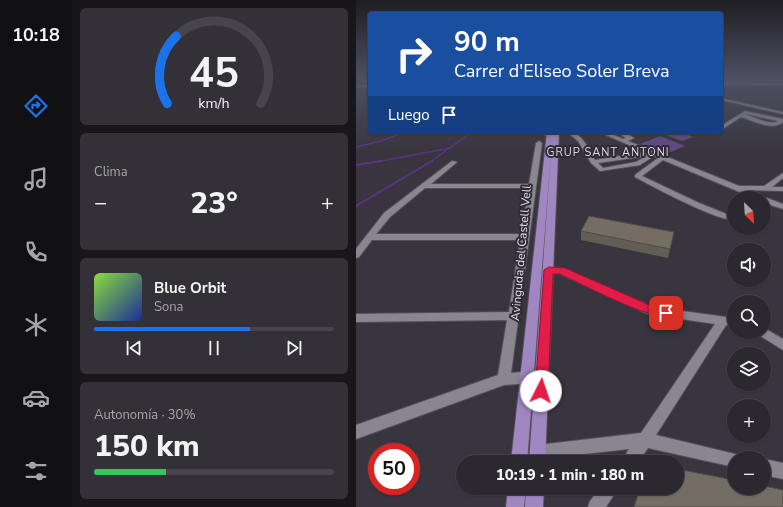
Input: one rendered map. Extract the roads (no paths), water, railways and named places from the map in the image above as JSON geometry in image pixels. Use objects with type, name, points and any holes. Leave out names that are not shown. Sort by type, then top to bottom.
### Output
[{"type":"main road","name":"Avinguda del Castell Vell","points":[[519,455],[527,377],[541,148],[551,134]]},
{"type":"main road","points":[[537,455],[549,270],[552,134]]},
{"type":"main road","points":[[515,507],[516,495]]},
{"type":"main road","points":[[534,507],[535,495]]},
{"type":"street","points":[[738,103],[783,113]]},
{"type":"street","points":[[723,127],[753,106]]},
{"type":"street","points":[[743,113],[770,124],[777,124],[782,120]]},
{"type":"street","points":[[573,134],[579,138],[594,162],[602,170],[638,164],[652,154]]},
{"type":"street","points":[[607,134],[742,191]]},
{"type":"street","points":[[623,141],[631,138],[624,134]]},
{"type":"street","name":"Avinguda del Castell Vell","points":[[504,379],[532,186],[541,148]]},
{"type":"street","points":[[594,162],[652,154]]},
{"type":"street","points":[[662,158],[637,176],[696,205],[727,214]]},
{"type":"street","points":[[356,255],[387,215],[454,162]]},
{"type":"street","points":[[761,191],[782,178]]},
{"type":"street","points":[[728,185],[742,188],[783,189]]},
{"type":"street","points":[[424,186],[532,186]]},
{"type":"street","points":[[771,203],[783,207]]},
{"type":"street","points":[[369,237],[525,237]]},
{"type":"street","points":[[549,270],[562,271],[652,311],[727,322]]},
{"type":"street","points":[[356,318],[513,316]]},
{"type":"street","points":[[634,455],[727,323]]},
{"type":"street","points":[[771,337],[783,344]]},
{"type":"street","points":[[356,432],[504,379],[542,376]]},
{"type":"street","points":[[550,455],[645,440],[727,458]]},
{"type":"street","points":[[771,468],[783,471]]},
{"type":"street","points":[[596,507],[605,495]]},
{"type":"waterway","points":[[356,147],[381,141],[400,134]]},
{"type":"waterway","points":[[449,148],[469,134]]},
{"type":"waterway","points":[[377,162],[449,148]]},
{"type":"waterway","points":[[430,162],[449,148]]},
{"type":"waterway","points":[[377,162],[381,161]]},
{"type":"waterway","points":[[356,206],[432,161]]},
{"type":"waterway","points":[[356,165],[377,162]]},
{"type":"district","name":"GRUP SANT ANTONI","points":[[608,152]]}]
